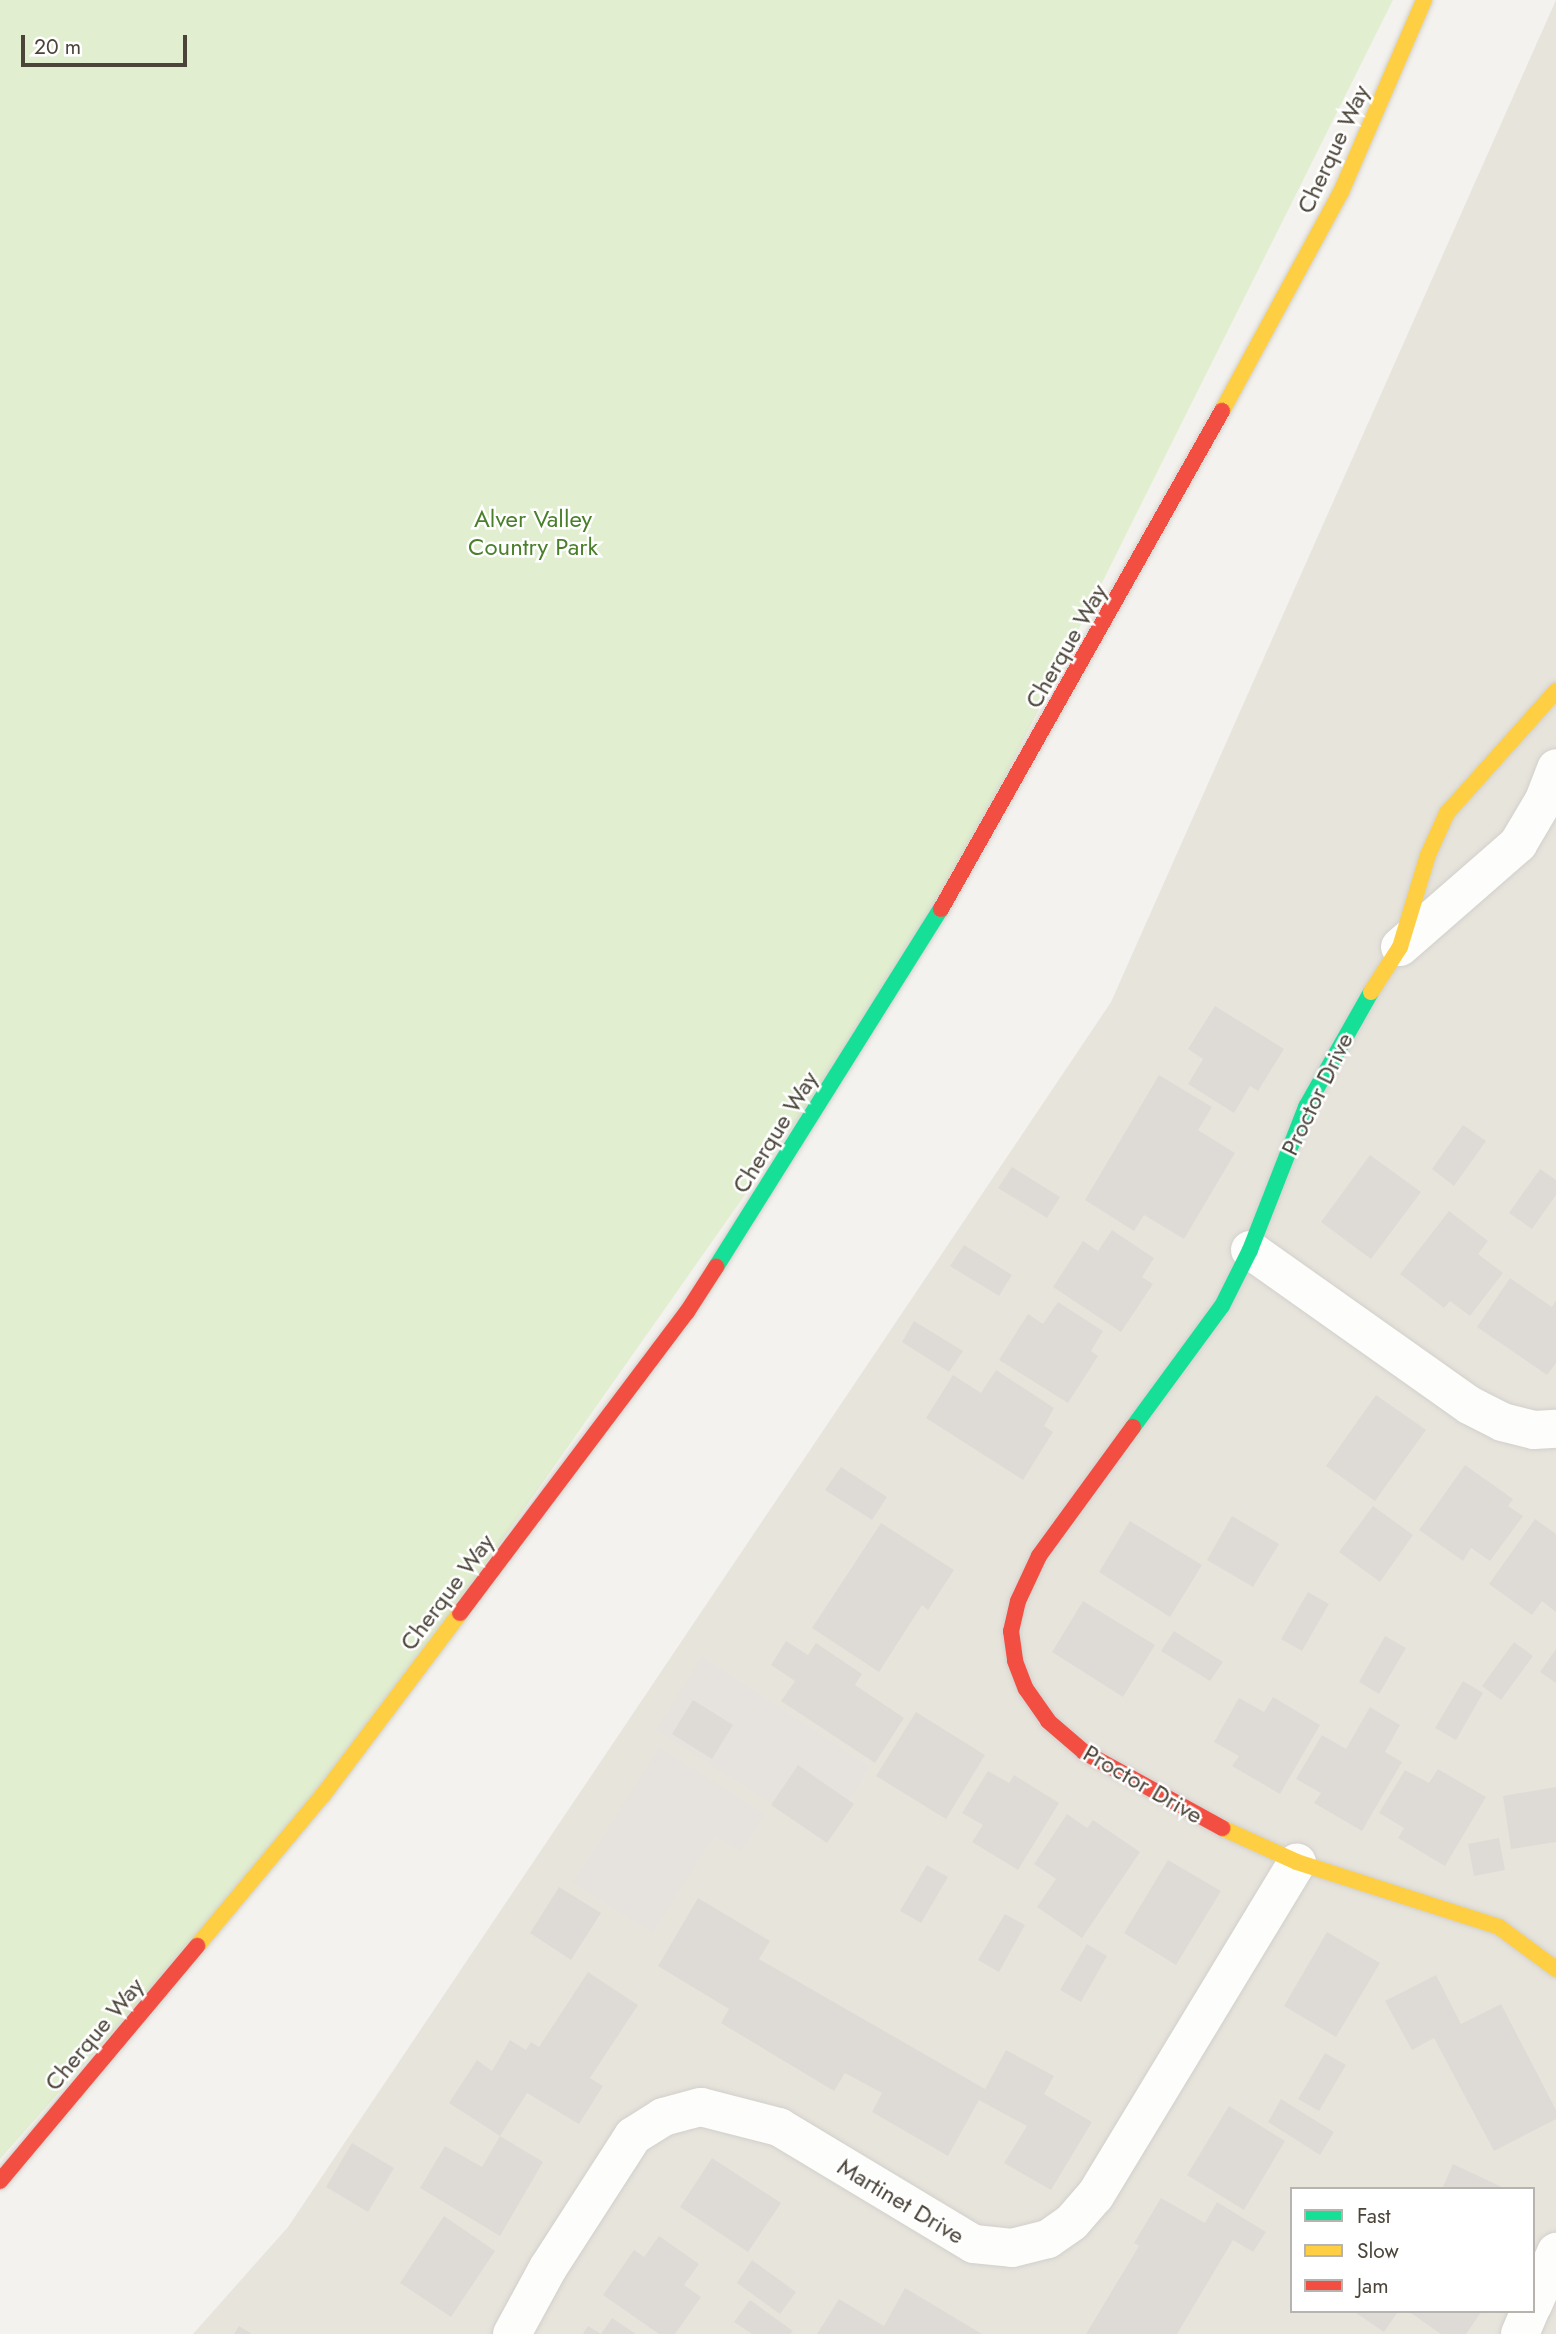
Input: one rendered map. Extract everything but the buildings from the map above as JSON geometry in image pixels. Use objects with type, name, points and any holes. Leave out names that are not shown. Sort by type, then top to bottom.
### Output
[{"type":"street","name":"Cherque Way","points":[[0,2181],[323,1795],[687,1312],[922,943],[1135,571],[1341,192],[1424,0]]},
{"type":"street","name":"Proctor Drive","points":[[1400,947],[1428,855],[1447,813],[1556,691]]},
{"type":"street","name":"Proctor Drive","points":[[1556,768],[1544,800],[1518,844],[1400,947],[1354,1016],[1306,1107],[1250,1250],[1222,1306],[1183,1363],[1039,1556],[1018,1601],[1011,1631],[1015,1661],[1026,1689],[1048,1721],[1084,1752],[1208,1822],[1297,1862],[1499,1927],[1556,1969]]},
{"type":"street","points":[[1250,1250],[1469,1405],[1502,1422],[1534,1430],[1556,1429]]},
{"type":"street","name":"Martinet Drive","points":[[513,2334],[548,2267],[633,2136],[663,2117],[701,2107],[779,2127],[974,2244],[1012,2248],[1048,2239],[1072,2222],[1095,2196],[1297,1862]]},
{"type":"street","points":[[1535,2300],[1556,2252]]},
{"type":"street","points":[[1520,2334],[1529,2313]]},
{"type":"shaded area","points":[[1556,0],[1556,2334],[193,2334],[288,2227],[1111,1002]]},
{"type":"shaded area","points":[[702,1657],[870,1767],[824,1838],[656,1729]]},
{"type":"shaded area","points":[[659,1747],[765,1814],[741,1852],[714,1836],[653,1933],[573,1883]]},
{"type":"green space","name":"Alver Valley Country Park","points":[[0,0],[1393,0],[922,943],[323,1795],[0,2159]]},
{"type":"traffic: fast","points":[[716,1267],[941,909]]},
{"type":"traffic: fast","points":[[1133,1427],[1222,1306],[1250,1250],[1306,1107],[1371,992]]},
{"type":"traffic: slow","points":[[1222,411],[1341,192],[1424,0]]},
{"type":"traffic: slow","points":[[1371,992],[1400,947],[1428,855],[1447,813],[1556,691]]},
{"type":"traffic: slow","points":[[197,1946],[323,1795],[460,1613]]},
{"type":"traffic: slow","points":[[1222,1828],[1297,1862],[1499,1927],[1556,1969]]},
{"type":"traffic: jam","points":[[941,909],[1222,411]]},
{"type":"traffic: jam","points":[[460,1613],[687,1312],[716,1267]]},
{"type":"traffic: jam","points":[[1133,1427],[1039,1556],[1018,1601],[1011,1631],[1015,1661],[1026,1689],[1048,1721],[1084,1752],[1222,1828]]},
{"type":"traffic: jam","points":[[0,2181],[197,1946]]}]
